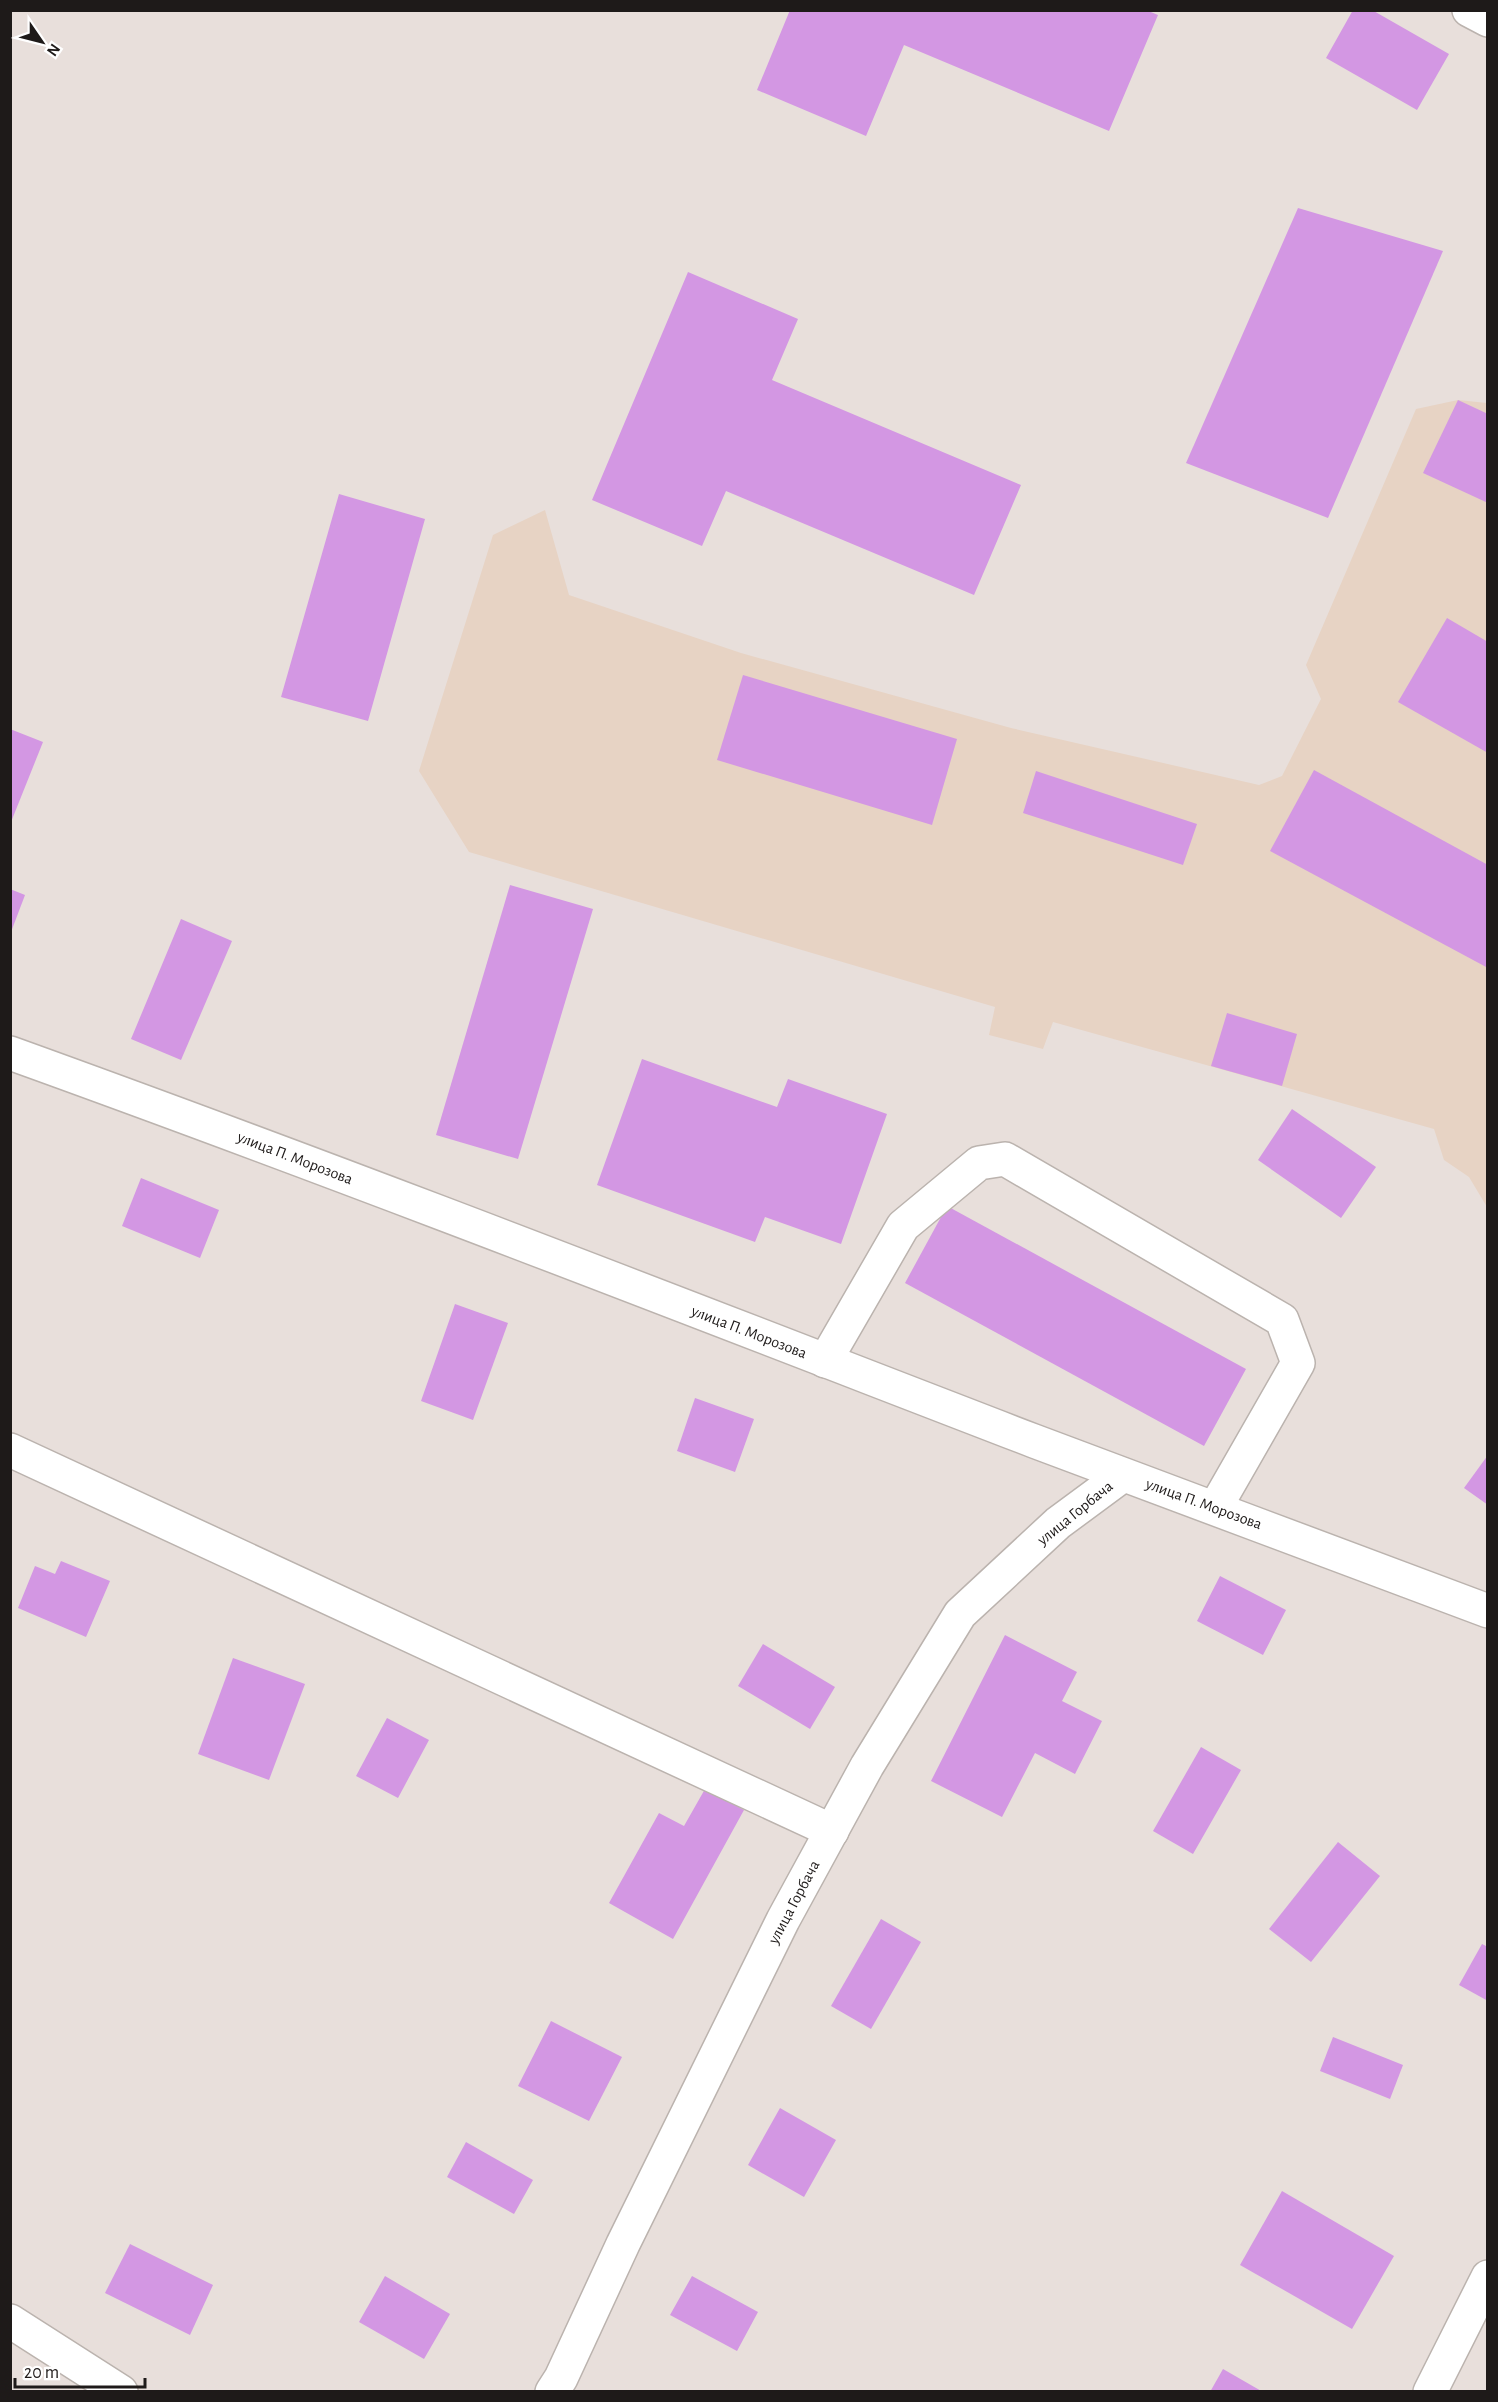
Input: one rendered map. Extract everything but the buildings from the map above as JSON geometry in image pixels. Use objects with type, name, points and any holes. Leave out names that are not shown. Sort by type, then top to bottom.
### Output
[{"type":"street","points":[[1469,10],[1488,20]]},
{"type":"street","name":"улица П. Морозова","points":[[10,1053],[196,1120],[1122,1475],[1488,1611]]},
{"type":"street","points":[[825,1361],[903,1226],[979,1163],[1005,1159],[1282,1320],[1298,1363],[1215,1508]]},
{"type":"street","points":[[10,1450],[832,1831]]},
{"type":"street","name":"улица Горбача","points":[[552,2391],[561,2378],[623,2244],[752,1982],[867,1766],[960,1614],[1058,1523],[1122,1475]]},
{"type":"street","points":[[1430,2391],[1488,2277]]},
{"type":"street","points":[[10,2320],[121,2391]]},
{"type":"shaded area","points":[[1458,400],[1487,403],[1487,1207],[1469,1177],[1444,1160],[1434,1129],[1053,1022],[1043,1049],[989,1035],[995,1007],[469,852],[419,771],[493,535],[545,510],[569,595],[741,653],[1011,728],[1259,785],[1282,776],[1321,699],[1306,665],[1416,409]]}]
